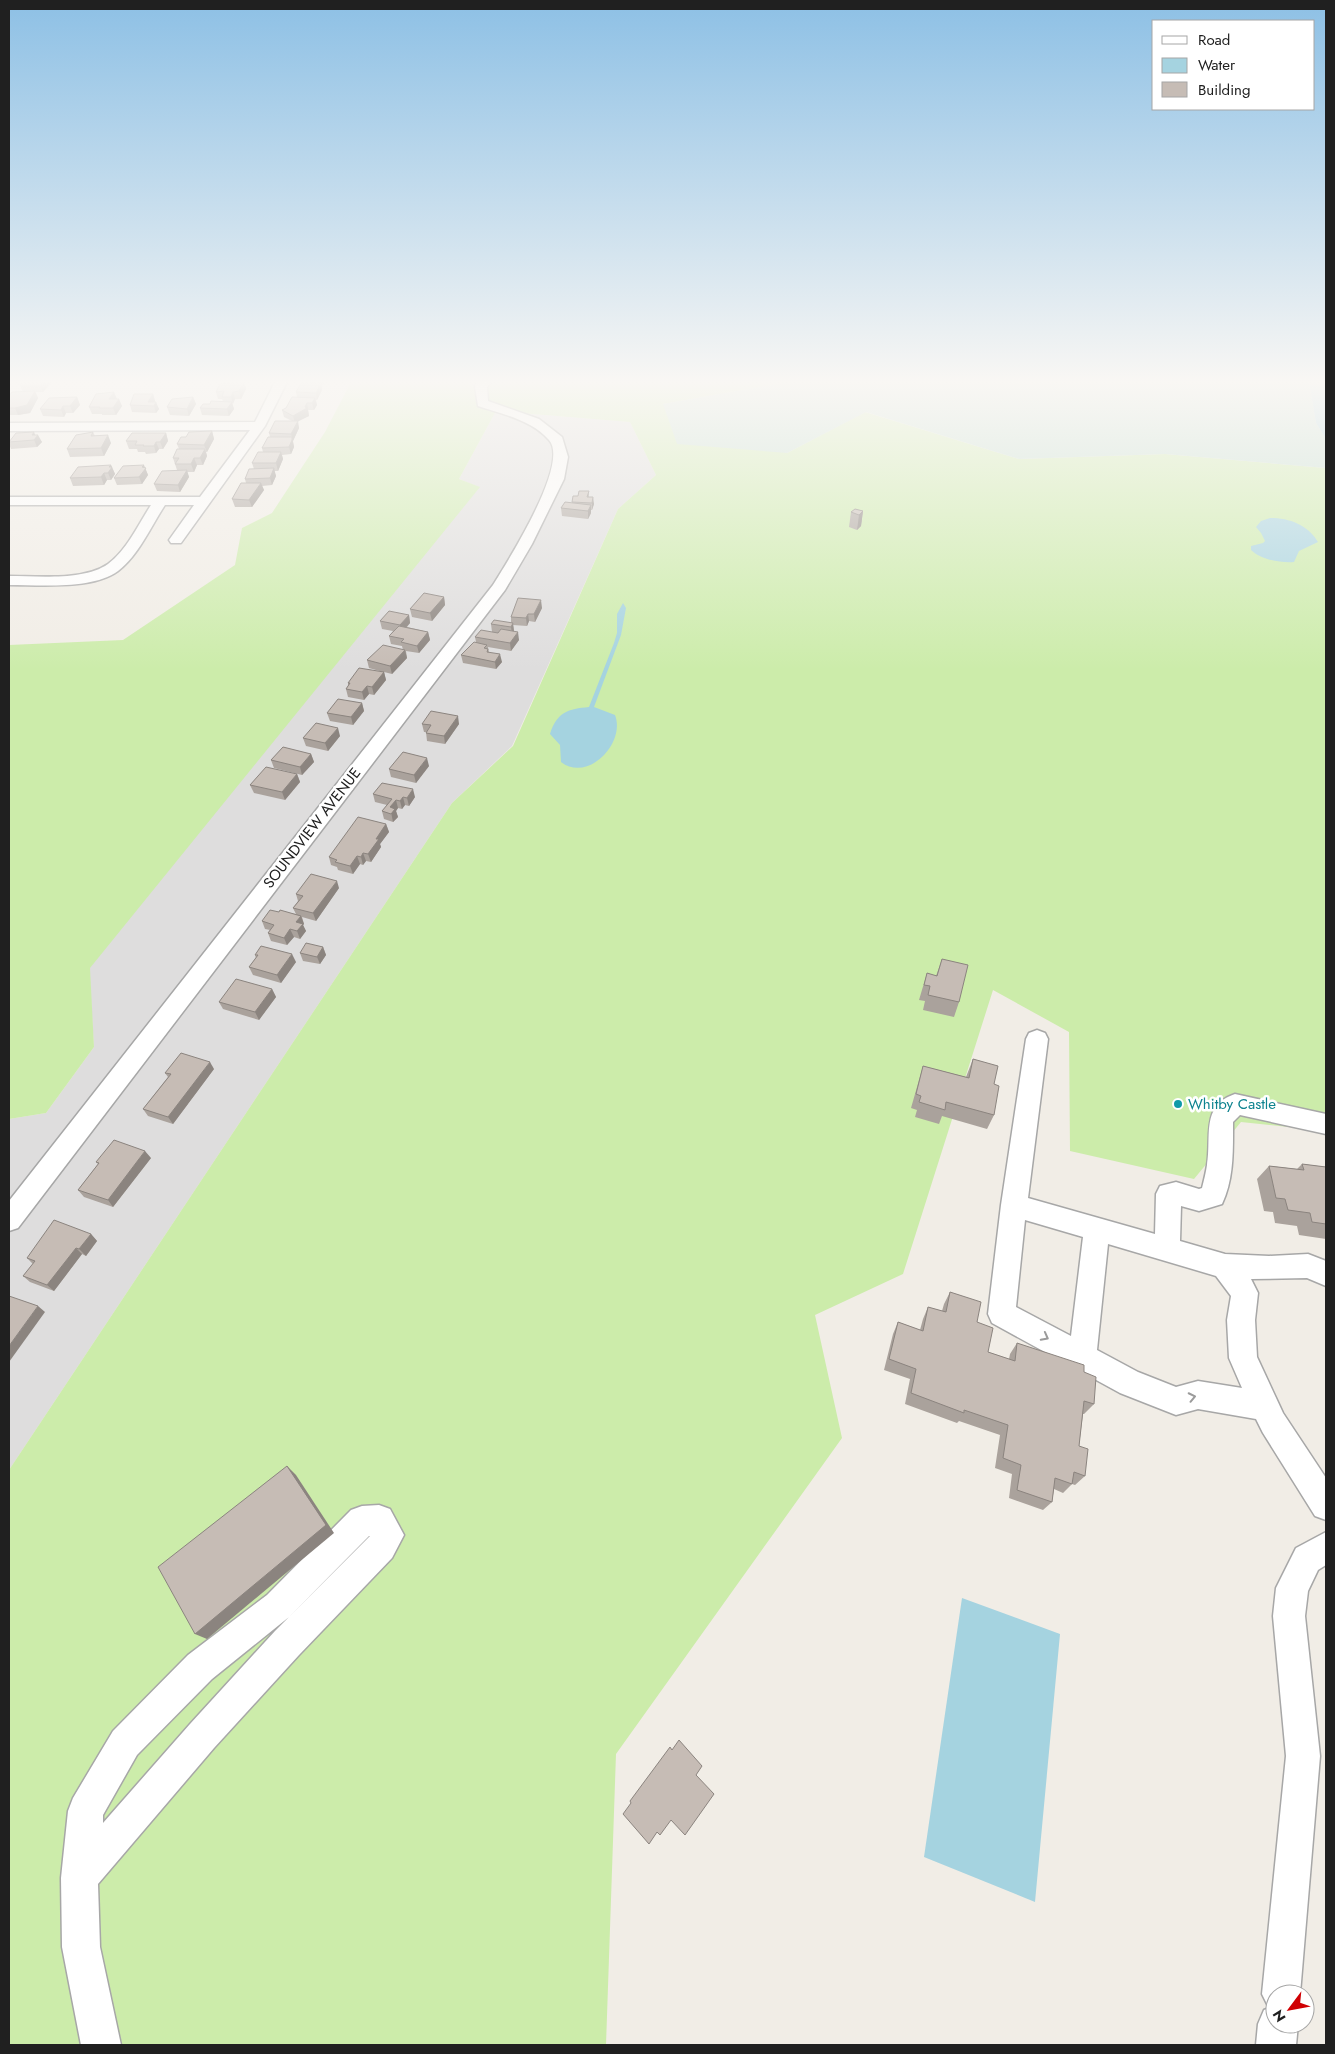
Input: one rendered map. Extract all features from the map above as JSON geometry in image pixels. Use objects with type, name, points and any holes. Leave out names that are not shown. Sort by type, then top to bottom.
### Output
[{"type":"street","points":[[176,540],[221,478]]},
{"type":"street","name":"SOUNDVIEW AVENUE","points":[[9,1220],[500,587],[525,544],[557,478]]},
{"type":"street","points":[[9,501],[204,501]]},
{"type":"street","points":[[9,581],[91,576],[112,568],[160,502]]},
{"type":"street","points":[[1037,1039],[1014,1205],[1002,1314],[1130,1383],[1176,1401],[1198,1395],[1265,1406]]},
{"type":"street","points":[[1172,1250],[1168,1194],[1176,1193],[1199,1200],[1213,1196],[1220,1164],[1221,1118],[1235,1104],[1326,1124]]},
{"type":"street","points":[[1014,1205],[1225,1266],[1308,1266],[1326,1274]]},
{"type":"street","points":[[1082,1357],[1097,1228]]},
{"type":"street","points":[[1225,1266],[1245,1293],[1240,1320],[1243,1358],[1273,1423],[1326,1505]]},
{"type":"street","points":[[79,1878],[202,1736],[287,1643],[381,1547],[389,1535],[380,1520],[362,1521],[278,1606],[200,1667],[125,1743],[86,1811],[79,1878],[81,1947],[101,2045]]},
{"type":"street","points":[[1282,1984],[1303,1756],[1289,1616],[1292,1588],[1307,1559],[1326,1548]]},
{"type":"shaded area","points":[[653,478],[618,509],[512,746],[452,803],[9,1470],[9,1119],[46,1113],[94,1047],[89,968],[479,487],[459,479]]},
{"type":"green space","points":[[295,478],[460,478],[480,487],[90,968],[94,1047],[46,1113],[9,1119],[9,645],[123,640],[235,565],[242,528],[272,513]]},
{"type":"green space","points":[[653,478],[1326,478],[1326,1131],[1241,1122],[1194,1179],[1070,1151],[1069,1032],[993,990],[903,1274],[815,1315],[842,1438],[616,1754],[606,2045],[9,2045],[9,1470],[452,803],[513,746],[618,509]]},
{"type":"water","points":[[1270,518],[1285,519],[1304,527],[1318,542],[1299,551],[1294,562],[1277,561],[1260,556],[1251,550],[1251,546],[1265,541],[1256,527],[1261,521]]},
{"type":"water","points":[[623,603],[626,608],[621,635],[594,707],[615,715],[617,726],[615,737],[610,748],[593,764],[572,767],[561,762],[560,745],[550,734],[556,721],[564,713],[589,707],[614,643],[617,633],[617,614]]},
{"type":"water","points":[[962,1598],[1060,1634],[1035,1902],[924,1857]]},
{"type":"building","points":[[158,478],[182,478],[178,485],[154,484]]},
{"type":"building","points":[[245,478],[270,478],[270,478]]},
{"type":"building","points":[[241,483],[261,483],[249,500],[232,499]]},
{"type":"building","points":[[579,491],[589,491],[587,497],[593,497],[592,503],[572,502],[573,496],[578,496]]},
{"type":"building","points":[[565,502],[591,505],[588,511],[561,508]]},
{"type":"building","points":[[855,509],[863,511],[859,515],[851,512]]},
{"type":"building","points":[[424,593],[444,597],[430,613],[410,609]]},
{"type":"building","points":[[518,598],[541,600],[534,614],[528,614],[526,618],[511,617]]},
{"type":"building","points":[[389,611],[409,615],[400,625],[380,621]]},
{"type":"building","points":[[494,620],[513,623],[511,627],[491,624]]},
{"type":"building","points":[[399,626],[428,632],[417,646],[401,642],[404,639],[389,636]]},
{"type":"building","points":[[501,629],[518,632],[510,643],[475,637],[481,630],[498,633]]},
{"type":"building","points":[[474,642],[487,645],[484,648],[488,649],[487,652],[500,654],[495,662],[461,655]]},
{"type":"building","points":[[383,645],[405,650],[390,666],[367,660]]},
{"type":"building","points":[[359,668],[384,672],[372,687],[367,686],[362,692],[346,689]]},
{"type":"building","points":[[338,699],[362,703],[351,717],[327,713]]},
{"type":"building","points":[[431,711],[458,716],[444,736],[426,733],[431,725],[422,724]]},
{"type":"building","points":[[316,723],[338,728],[325,743],[303,738]]},
{"type":"building","points":[[283,747],[311,754],[300,767],[271,760]]},
{"type":"building","points":[[403,752],[427,758],[414,775],[389,769]]},
{"type":"building","points":[[266,767],[297,774],[282,792],[250,785]]},
{"type":"building","points":[[382,783],[413,789],[407,798],[403,797],[400,801],[396,800],[390,807],[395,809],[391,814],[382,811],[392,799],[373,794]]},
{"type":"building","points":[[358,817],[386,824],[376,839],[379,839],[368,854],[363,853],[361,857],[357,856],[350,866],[335,862],[337,860],[329,857]]},
{"type":"building","points":[[311,874],[337,881],[313,913],[293,908],[303,896],[296,894]]},
{"type":"building","points":[[270,910],[279,912],[280,910],[301,916],[296,922],[303,924],[297,931],[290,929],[284,938],[268,933],[274,925],[262,921]]},
{"type":"building","points":[[306,943],[323,947],[317,957],[300,953]]},
{"type":"building","points":[[261,946],[292,954],[277,975],[249,967],[258,955],[255,955]]},
{"type":"building","points":[[942,959],[968,965],[959,1002],[928,995],[930,986],[924,985],[927,973],[937,976]]},
{"type":"building","points":[[236,979],[272,989],[255,1012],[219,1002]]},
{"type":"building","points":[[181,1053],[210,1062],[168,1117],[143,1109],[171,1074],[165,1073]]},
{"type":"building","points":[[973,1059],[998,1066],[994,1084],[999,1086],[994,1115],[946,1102],[945,1110],[919,1102],[921,1096],[916,1094],[923,1066],[969,1078]]},
{"type":"building","points":[[114,1140],[145,1151],[108,1200],[78,1190],[99,1163],[96,1162]]},
{"type":"building","points":[[1302,1164],[1326,1167],[1326,1224],[1312,1222],[1310,1213],[1288,1210],[1285,1199],[1276,1198],[1269,1166],[1304,1170]]},
{"type":"building","points":[[54,1220],[91,1234],[79,1249],[76,1248],[47,1285],[23,1276],[35,1261],[27,1258]]},
{"type":"building","points":[[950,1292],[981,1302],[977,1322],[993,1328],[988,1352],[1015,1361],[1017,1343],[1084,1365],[1084,1372],[1096,1377],[1094,1404],[1084,1401],[1079,1446],[1088,1449],[1085,1476],[1074,1472],[1072,1484],[1055,1478],[1052,1502],[1017,1490],[1021,1465],[1003,1458],[1008,1425],[964,1410],[964,1413],[911,1393],[916,1369],[889,1359],[898,1322],[923,1331],[928,1307],[946,1312]]},
{"type":"building","points":[[9,1296],[38,1306],[9,1346]]},
{"type":"building","points":[[287,1466],[326,1525],[195,1634],[158,1567]]},
{"type":"building","points":[[679,1740],[702,1766],[696,1775],[714,1794],[685,1835],[671,1820],[660,1835],[657,1832],[649,1844],[623,1814],[631,1803],[630,1801],[670,1747],[672,1750]]},
{"type":"place","name":"Whitby Castle","points":[[1178,1104]]}]
